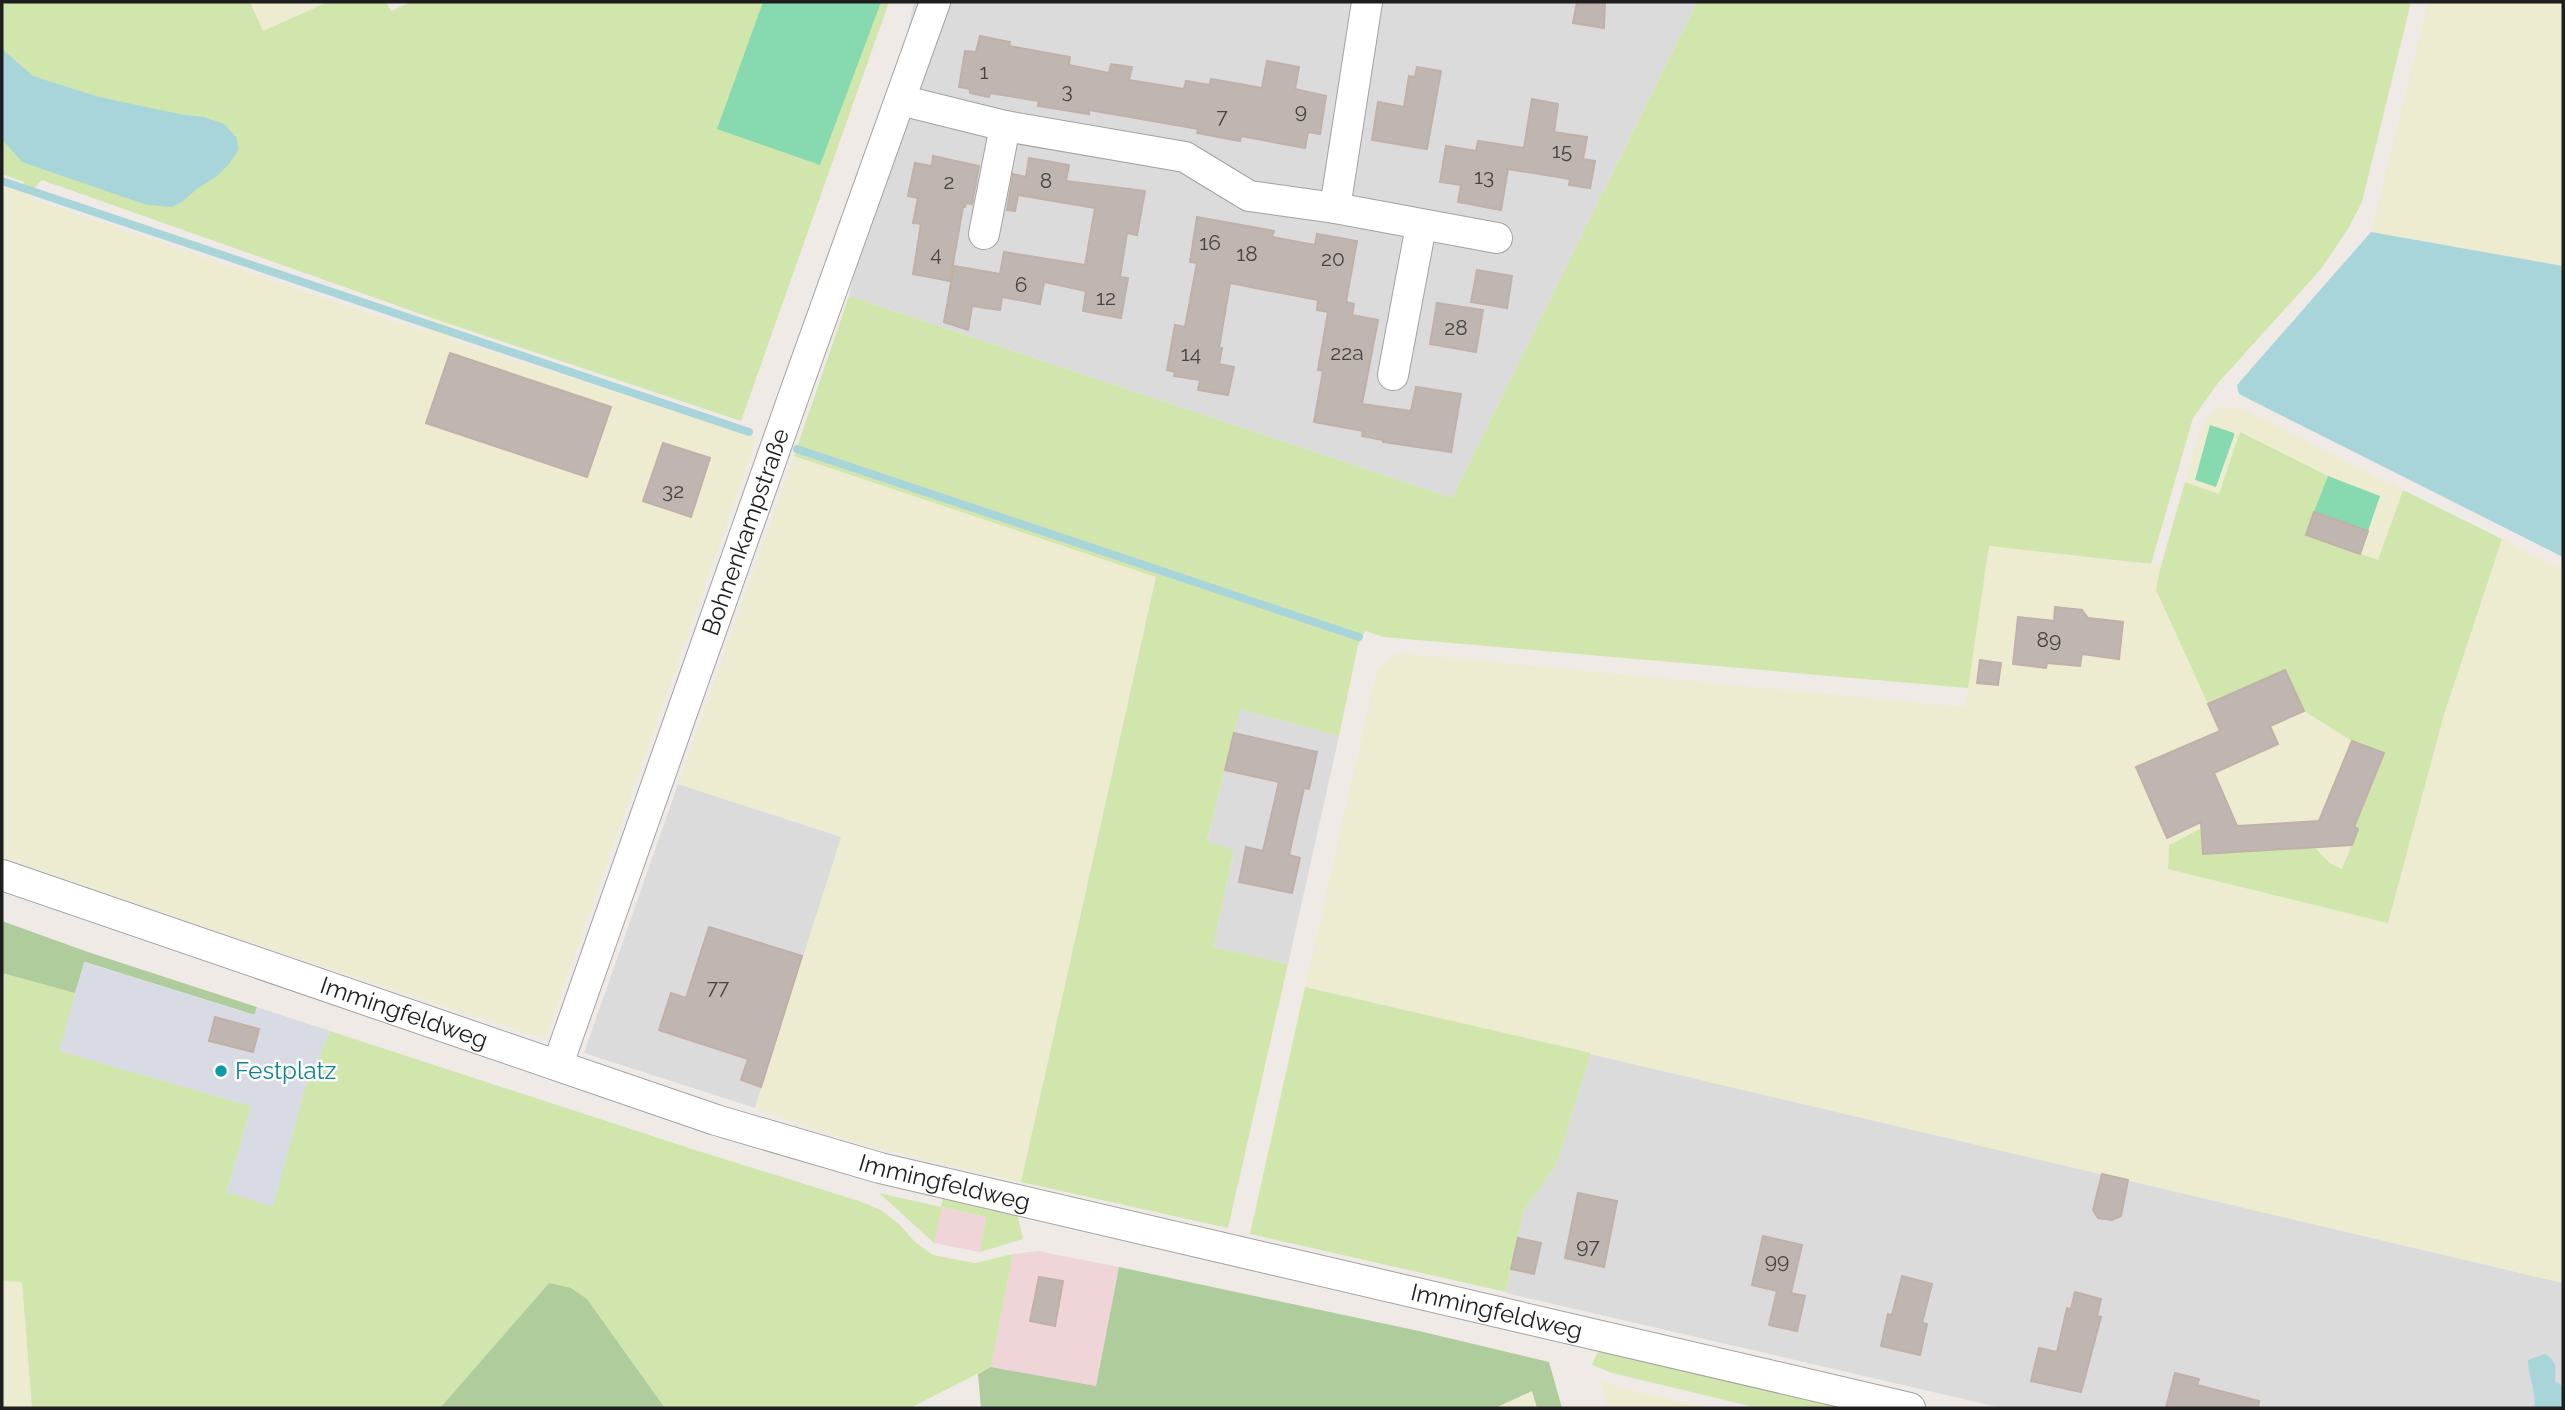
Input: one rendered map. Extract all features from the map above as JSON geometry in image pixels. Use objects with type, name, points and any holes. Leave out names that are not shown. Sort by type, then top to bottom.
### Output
[{"type":"street","name":"Bohnenkampstraße","points":[[558,1064],[935,2]]},
{"type":"street","points":[[1335,208],[1367,2]]},
{"type":"street","points":[[900,100],[1005,126],[1185,157],[1249,196],[1335,208],[1497,239]]},
{"type":"street","points":[[984,234],[1005,126]]},
{"type":"street","points":[[1393,375],[1421,226]]},
{"type":"street","name":"Immingfeldweg","points":[[2,875],[716,1120],[880,1168],[1910,1408]]},
{"type":"shaded area","points":[[914,2],[1697,2],[1452,498],[849,296]]},
{"type":"shaded area","points":[[1240,709],[1339,736],[1288,964],[1213,947],[1234,851],[1207,842]]},
{"type":"shaded area","points":[[678,784],[842,837],[755,1108],[584,1053]]},
{"type":"shaded area","name":"Festplatz","points":[[84,962],[254,1015],[257,1007],[330,1031],[304,1091],[273,1207],[227,1192],[251,1106],[59,1051]]},
{"type":"shaded area","points":[[1591,1053],[2563,1283],[2563,1408],[2002,1408],[1506,1293],[1524,1210],[1556,1165]]},
{"type":"shaded area","points":[[941,1207],[986,1217],[980,1252],[934,1243]]},
{"type":"shaded area","points":[[1038,1251],[1119,1267],[1096,1386],[991,1367],[1013,1254]]},
{"type":"green space","points":[[2,2],[250,2],[263,31],[328,2],[386,2],[391,11],[411,2],[889,2],[741,421],[432,318],[42,180],[35,187],[33,194],[21,190],[24,182],[2,174]]},
{"type":"green space","points":[[250,2],[328,2],[263,31]]},
{"type":"green space","points":[[763,2],[881,2],[820,165],[717,129]]},
{"type":"green space","points":[[1697,2],[2411,2],[2362,202],[2348,229],[2321,269],[2218,383],[2193,418],[2151,564],[1989,546],[1968,688],[1384,637],[1365,631],[1358,645],[1339,736],[1240,709],[1207,841],[1234,850],[1213,947],[1288,964],[1228,1228],[1021,1182],[1156,577],[794,456],[849,296],[1452,498]]},
{"type":"green space","points":[[2428,2],[2563,2],[2563,266],[2371,232]]},
{"type":"green space","points":[[2,186],[33,194],[32,199],[425,332],[432,318],[454,325],[449,339],[757,438],[545,1039],[219,932],[2,856]]},
{"type":"green space","points":[[2216,408],[2241,408],[2403,490],[2378,561],[2306,535],[2327,476],[2240,432],[2219,494],[2185,482],[2201,427]]},
{"type":"green space","points":[[2210,425],[2234,433],[2216,487],[2195,480]]},
{"type":"green space","points":[[2240,432],[2328,476],[2307,535],[2378,560],[2403,490],[2502,539],[2443,718],[2388,923],[2168,869],[2169,845],[2202,828],[2314,847],[2331,864],[2342,869],[2358,829],[2354,827],[2384,753],[2352,741],[2304,711],[2286,671],[2208,704],[2156,590],[2185,482],[2219,494]]},
{"type":"green space","points":[[794,456],[1156,577],[1021,1182],[835,1136],[755,1108],[841,837],[678,784]]},
{"type":"green space","points":[[2328,476],[2380,496],[2368,531],[2314,512]]},
{"type":"green space","points":[[2502,539],[2563,570],[2563,1283],[1305,987],[1377,669],[1386,661],[1399,653],[1965,707],[1989,546],[2161,566],[2157,590],[2285,670],[2384,753],[2342,869],[2331,864],[2314,847],[2387,922],[2443,718]]},
{"type":"green space","points":[[2,921],[257,1007],[255,1015],[85,962],[75,993],[2,973]]},
{"type":"green space","points":[[2,973],[75,993],[60,1051],[251,1106],[227,1192],[273,1206],[304,1091],[330,1031],[859,1201],[881,1210],[933,1255],[975,1263],[1013,1254],[991,1367],[910,1408],[665,1408],[587,1299],[549,1283],[440,1408],[32,1408],[22,1282],[2,1281]]},
{"type":"green space","points":[[1305,987],[1591,1053],[1556,1165],[1524,1210],[1506,1292],[1250,1234]]},
{"type":"green space","points":[[879,1193],[941,1207],[944,1197],[1017,1213],[1023,1239],[980,1252],[986,1217],[942,1207],[934,1243]]},
{"type":"green space","points":[[1119,1267],[1419,1331],[1549,1362],[1562,1408],[1537,1408],[1532,1391],[1495,1408],[981,1408],[978,1374],[991,1367],[1096,1386]]},
{"type":"green space","points":[[2,1281],[22,1281],[32,1408],[2,1408]]},
{"type":"green space","points":[[549,1283],[571,1288],[587,1299],[665,1408],[440,1408]]},
{"type":"green space","points":[[1608,1348],[1872,1408],[1758,1408],[1612,1373],[1592,1365],[1597,1353]]},
{"type":"green space","points":[[1600,1381],[1631,1390],[1708,1408],[1608,1408]]},
{"type":"green space","points":[[1532,1391],[1537,1408],[1495,1408]]},
{"type":"water","points":[[2,49],[33,76],[99,97],[204,117],[224,124],[236,137],[239,149],[216,177],[172,207],[147,205],[22,162],[2,139]]},
{"type":"water","points":[[2371,232],[2563,266],[2563,557],[2239,394],[2237,385]]},
{"type":"water","points":[[2545,1354],[2555,1365],[2555,1381],[2563,1386],[2563,1408],[2534,1408],[2528,1360]]},
{"type":"building","points":[[1577,2],[1605,2],[1604,28],[1573,23]]},
{"type":"building","points":[[980,36],[1010,42],[1009,46],[1070,57],[1069,65],[1109,73],[1111,64],[1132,67],[1129,80],[1184,89],[1186,81],[1210,85],[1211,79],[1262,88],[1267,61],[1299,67],[1295,89],[1326,96],[1320,134],[1308,132],[1305,148],[1241,136],[1240,141],[1197,133],[1198,129],[1089,110],[1089,114],[1038,106],[1039,101],[990,93],[989,97],[970,93],[970,89],[959,87],[965,51],[976,52]]},
{"type":"building","points":[[1417,67],[1441,71],[1427,149],[1372,140],[1378,102],[1404,107],[1409,76],[1415,77]]},
{"type":"building","points":[[1532,99],[1558,104],[1554,132],[1587,137],[1583,159],[1595,161],[1590,188],[1569,185],[1570,179],[1508,169],[1501,210],[1458,202],[1461,185],[1440,182],[1446,146],[1476,151],[1478,141],[1524,148]]},
{"type":"building","points":[[933,156],[979,166],[972,204],[966,203],[963,207],[950,281],[913,274],[921,224],[913,223],[918,198],[908,196],[915,163],[932,166]]},
{"type":"building","points":[[1029,158],[1069,165],[1066,181],[1145,191],[1137,235],[1127,233],[1120,277],[1128,278],[1121,318],[1083,311],[1086,291],[1044,282],[1040,304],[1002,297],[1000,310],[972,306],[968,330],[944,322],[954,266],[1000,274],[1004,252],[1085,265],[1095,208],[1018,195],[1015,211],[1007,210],[1013,174],[1026,177]]},
{"type":"building","points":[[1197,217],[1274,231],[1272,237],[1315,245],[1317,234],[1357,241],[1346,302],[1354,304],[1352,315],[1378,320],[1362,404],[1411,411],[1416,387],[1461,394],[1451,452],[1383,442],[1362,436],[1363,431],[1314,422],[1323,371],[1318,370],[1328,312],[1317,310],[1318,300],[1230,283],[1219,348],[1222,348],[1219,364],[1234,367],[1228,395],[1198,390],[1200,380],[1174,376],[1175,372],[1167,370],[1175,325],[1185,327],[1197,263],[1190,262]]},
{"type":"building","points":[[1477,270],[1512,276],[1507,308],[1471,302]]},
{"type":"building","points":[[1437,303],[1483,310],[1476,352],[1430,344]]},
{"type":"building","points":[[450,353],[611,407],[587,477],[426,423]]},
{"type":"building","points":[[663,443],[710,458],[691,517],[643,501]]},
{"type":"building","points":[[2314,512],[2368,531],[2360,554],[2306,535]]},
{"type":"building","points":[[2055,607],[2082,610],[2088,618],[2123,622],[2119,659],[2082,654],[2080,666],[2047,663],[2046,668],[2013,664],[2018,617],[2054,621]]},
{"type":"building","points":[[1980,660],[2001,663],[1998,685],[1977,683]]},
{"type":"building","points":[[2285,670],[2304,711],[2270,726],[2278,744],[2214,773],[2237,826],[2319,821],[2352,741],[2384,753],[2354,827],[2358,829],[2352,845],[2203,854],[2201,822],[2167,838],[2136,767],[2220,731],[2208,704]]},
{"type":"building","points":[[1234,733],[1317,752],[1309,789],[1304,788],[1289,855],[1300,858],[1292,893],[1239,882],[1246,847],[1263,851],[1279,782],[1225,770]]},
{"type":"building","points":[[709,927],[802,956],[761,1087],[741,1080],[748,1059],[659,1030],[671,993],[686,998]]},
{"type":"building","points":[[215,1017],[259,1029],[253,1052],[209,1041]]},
{"type":"building","points":[[2102,1174],[2128,1180],[2121,1216],[2112,1220],[2098,1218],[2093,1210]]},
{"type":"building","points":[[1578,1193],[1617,1201],[1604,1267],[1565,1258]]},
{"type":"building","points":[[1763,1236],[1802,1245],[1791,1293],[1805,1296],[1797,1331],[1769,1325],[1777,1291],[1752,1285]]},
{"type":"building","points":[[1518,1238],[1541,1243],[1534,1274],[1511,1269]]},
{"type":"building","points":[[1902,1276],[1932,1284],[1922,1323],[1927,1324],[1920,1355],[1881,1346],[1888,1314],[1892,1315]]},
{"type":"building","points":[[1039,1277],[1063,1281],[1055,1326],[1030,1321]]},
{"type":"building","points":[[2075,1292],[2101,1299],[2097,1316],[2101,1317],[2081,1392],[2031,1381],[2039,1348],[2057,1352],[2067,1308],[2071,1309]]},
{"type":"building","points":[[2175,1373],[2199,1379],[2197,1385],[2259,1401],[2258,1408],[2166,1408]]},
{"type":"waterway","points":[[2,181],[749,432]]},
{"type":"waterway","points":[[797,449],[1359,637]]},
{"type":"place","name":"Festplatz","points":[[221,1071]]}]
